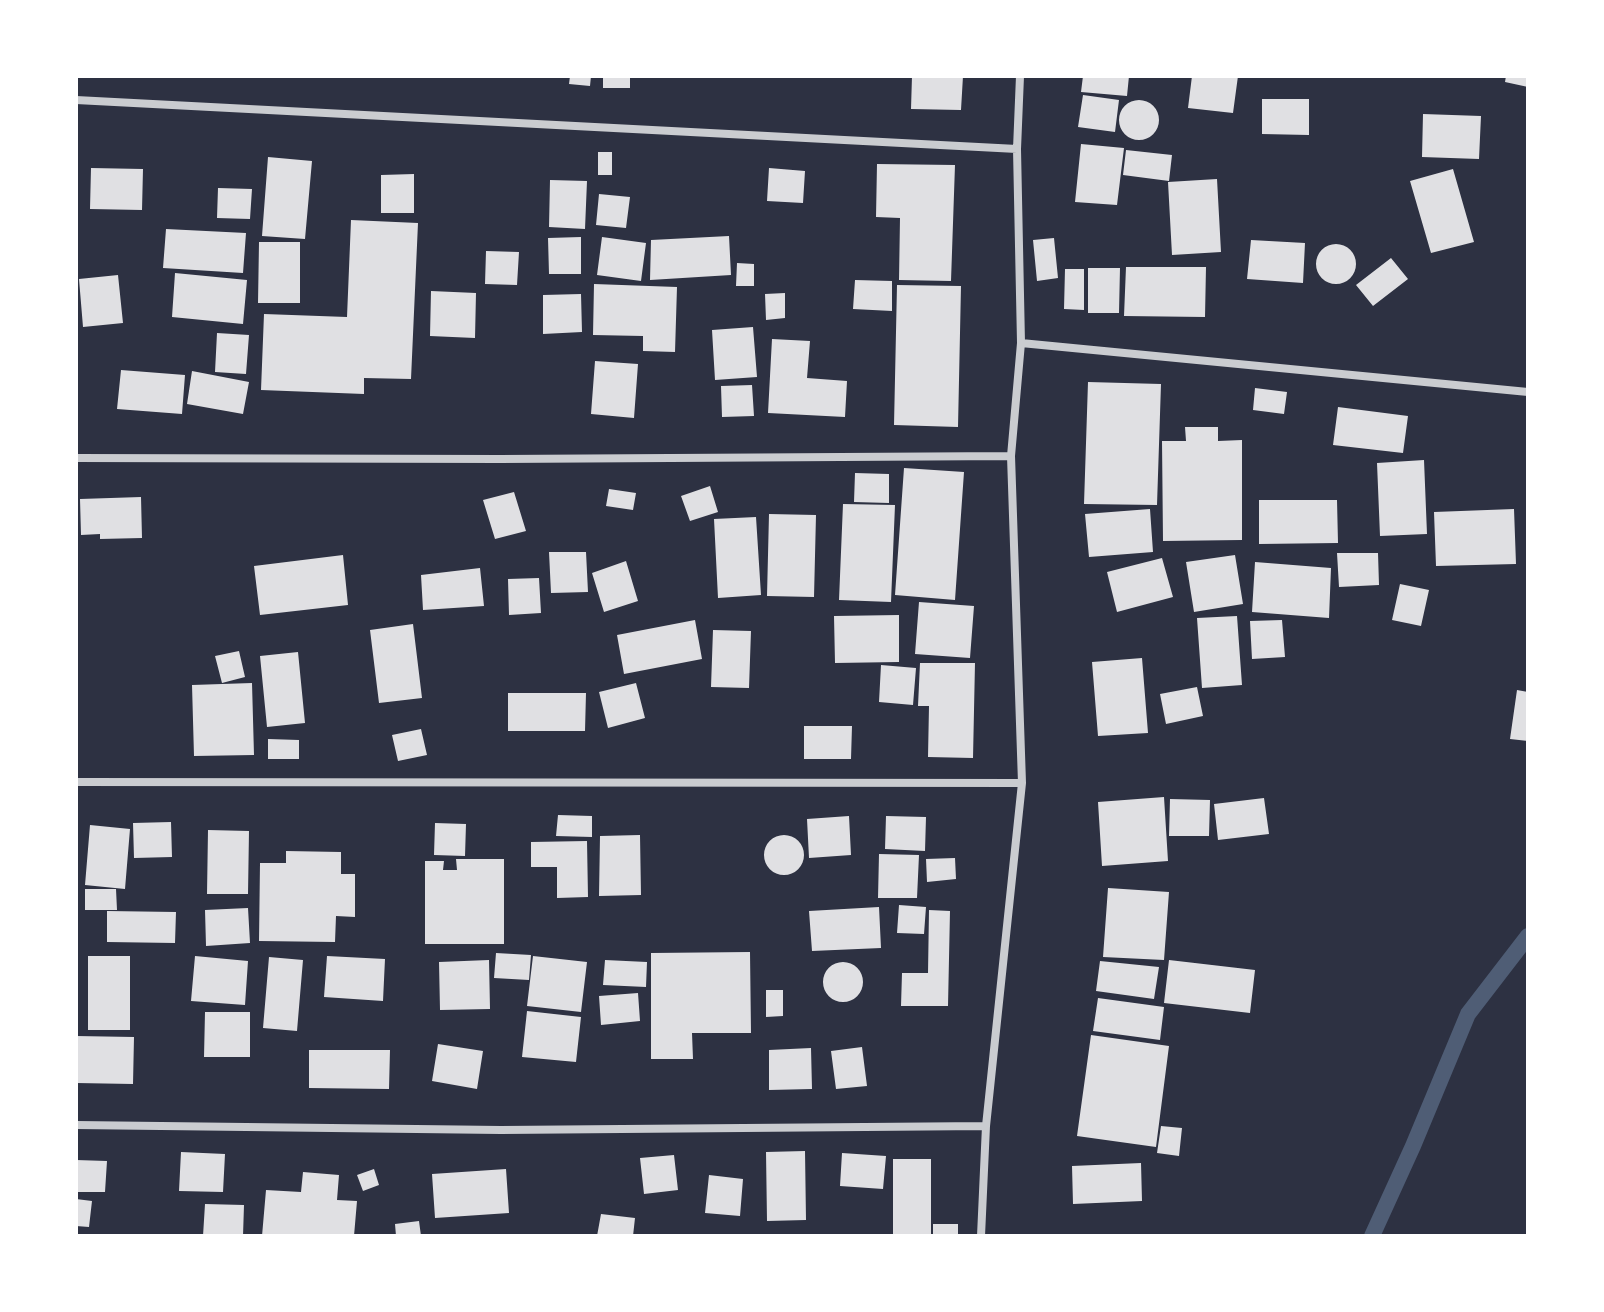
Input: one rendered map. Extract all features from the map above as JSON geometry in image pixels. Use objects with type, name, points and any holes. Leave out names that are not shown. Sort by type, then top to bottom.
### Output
[{"type":"street","points":[[981,1236],[986,1126],[1022,783],[1011,456],[1021,343],[1017,149],[1020,76]]},
{"type":"street","points":[[76,100],[1017,149]]},
{"type":"street","points":[[1021,343],[1528,392]]},
{"type":"street","points":[[76,458],[1011,456]]},
{"type":"street","points":[[76,782],[1022,783]]},
{"type":"street","points":[[76,1125],[501,1130],[986,1126]]},
{"type":"building","points":[[570,76],[591,76],[590,86],[569,84]]},
{"type":"building","points":[[603,76],[630,76],[630,88],[603,88]]},
{"type":"building","points":[[912,76],[963,76],[961,110],[911,109]]},
{"type":"building","points":[[1083,76],[1129,76],[1127,96],[1081,92]]},
{"type":"building","points":[[1192,76],[1238,76],[1233,113],[1188,108]]},
{"type":"building","points":[[1506,76],[1528,76],[1528,87],[1505,82]]},
{"type":"building","points":[[1083,95],[1119,100],[1115,132],[1078,127]]},
{"type":"building","points":[[1262,99],[1309,99],[1309,135],[1262,134]]},
{"type":"building","points":[[1139,100],[1153,106],[1159,120],[1153,134],[1139,140],[1125,134],[1119,120],[1125,106]]},
{"type":"building","points":[[1423,114],[1481,116],[1479,159],[1422,157]]},
{"type":"building","points":[[1081,144],[1124,148],[1117,205],[1075,202]]},
{"type":"building","points":[[1126,150],[1172,155],[1169,181],[1123,175]]},
{"type":"building","points":[[598,152],[612,152],[612,175],[598,175]]},
{"type":"building","points":[[268,157],[312,161],[305,239],[262,236]]},
{"type":"building","points":[[877,164],[955,165],[951,281],[899,280],[900,218],[876,217]]},
{"type":"building","points":[[91,168],[143,169],[142,210],[90,209]]},
{"type":"building","points":[[769,168],[805,171],[803,203],[767,201]]},
{"type":"building","points":[[1453,169],[1474,242],[1431,253],[1410,181]]},
{"type":"building","points":[[414,174],[414,213],[381,213],[381,175]]},
{"type":"building","points":[[1217,179],[1221,252],[1172,255],[1168,182]]},
{"type":"building","points":[[550,180],[587,181],[585,229],[549,227]]},
{"type":"building","points":[[218,188],[252,189],[250,219],[217,218]]},
{"type":"building","points":[[599,194],[630,197],[626,228],[596,225]]},
{"type":"building","points":[[351,220],[418,223],[411,379],[364,378],[364,394],[261,390],[264,314],[347,317]]},
{"type":"building","points":[[166,229],[246,233],[243,273],[163,268]]},
{"type":"building","points":[[729,236],[731,275],[650,280],[651,240]]},
{"type":"building","points":[[581,237],[581,274],[549,274],[548,238]]},
{"type":"building","points":[[602,237],[646,243],[641,281],[597,275]]},
{"type":"building","points":[[1054,238],[1058,278],[1037,281],[1033,240]]},
{"type":"building","points":[[1251,240],[1305,243],[1303,283],[1247,279]]},
{"type":"building","points":[[259,242],[300,242],[300,303],[258,303]]},
{"type":"building","points":[[1336,244],[1350,250],[1356,264],[1350,278],[1336,284],[1322,278],[1316,264],[1322,250]]},
{"type":"building","points":[[486,251],[519,252],[517,285],[485,284]]},
{"type":"building","points":[[1391,258],[1408,279],[1373,306],[1356,285]]},
{"type":"building","points":[[737,263],[754,264],[754,286],[736,286]]},
{"type":"building","points":[[1126,267],[1206,267],[1205,317],[1124,316]]},
{"type":"building","points":[[1088,268],[1120,268],[1119,313],[1088,313]]},
{"type":"building","points":[[1065,269],[1084,269],[1084,310],[1064,309]]},
{"type":"building","points":[[175,273],[247,280],[243,324],[172,317]]},
{"type":"building","points":[[118,275],[123,323],[83,327],[79,279]]},
{"type":"building","points":[[855,280],[892,281],[892,311],[853,309]]},
{"type":"building","points":[[594,284],[677,287],[675,352],[643,351],[643,336],[593,335]]},
{"type":"building","points":[[897,285],[961,286],[958,427],[894,425]]},
{"type":"building","points":[[431,291],[476,293],[475,338],[430,336]]},
{"type":"building","points":[[785,293],[785,318],[766,320],[765,294]]},
{"type":"building","points":[[581,294],[582,332],[543,334],[543,295]]},
{"type":"building","points":[[753,327],[757,377],[715,380],[712,330]]},
{"type":"building","points":[[217,333],[249,335],[246,374],[215,372]]},
{"type":"building","points":[[772,339],[810,341],[807,378],[847,381],[845,417],[768,413]]},
{"type":"building","points":[[595,361],[638,364],[634,418],[591,414]]},
{"type":"building","points":[[121,370],[185,375],[182,414],[117,409]]},
{"type":"building","points":[[192,371],[249,382],[243,414],[187,404]]},
{"type":"building","points":[[1088,382],[1161,384],[1157,505],[1084,504]]},
{"type":"building","points":[[752,385],[754,416],[722,417],[721,386]]},
{"type":"building","points":[[1255,388],[1287,392],[1284,414],[1253,410]]},
{"type":"building","points":[[1338,407],[1408,416],[1403,453],[1333,445]]},
{"type":"building","points":[[1185,427],[1218,427],[1218,441],[1242,440],[1242,540],[1163,541],[1162,441],[1186,441]]},
{"type":"building","points":[[1424,460],[1427,534],[1380,536],[1377,463]]},
{"type":"building","points":[[904,468],[964,472],[955,600],[895,595]]},
{"type":"building","points":[[855,473],[889,474],[889,503],[854,502]]},
{"type":"building","points":[[710,486],[718,512],[690,521],[681,496]]},
{"type":"building","points":[[609,489],[636,493],[633,510],[606,506]]},
{"type":"building","points":[[514,492],[526,531],[495,539],[483,500]]},
{"type":"building","points":[[141,497],[142,538],[100,539],[100,534],[81,535],[80,499]]},
{"type":"building","points":[[1259,500],[1337,500],[1338,543],[1259,544]]},
{"type":"building","points":[[843,504],[895,505],[891,602],[839,600]]},
{"type":"building","points":[[1150,509],[1153,552],[1089,557],[1085,514]]},
{"type":"building","points":[[1514,509],[1516,564],[1436,566],[1434,512]]},
{"type":"building","points":[[769,514],[816,515],[814,597],[767,596]]},
{"type":"building","points":[[756,517],[761,595],[718,598],[714,519]]},
{"type":"building","points":[[549,552],[586,552],[588,592],[551,593]]},
{"type":"building","points":[[1337,553],[1378,553],[1379,585],[1339,587]]},
{"type":"building","points":[[343,555],[348,605],[260,615],[254,566]]},
{"type":"building","points":[[1235,555],[1243,604],[1194,612],[1186,562]]},
{"type":"building","points":[[1162,558],[1173,597],[1117,612],[1107,572]]},
{"type":"building","points":[[626,561],[638,601],[604,612],[592,573]]},
{"type":"building","points":[[1255,562],[1331,568],[1329,618],[1252,612]]},
{"type":"building","points":[[480,568],[484,606],[423,610],[421,575]]},
{"type":"building","points":[[539,578],[541,613],[509,615],[508,579]]},
{"type":"building","points":[[1400,584],[1429,590],[1421,626],[1392,620]]},
{"type":"building","points":[[919,602],[974,606],[970,658],[915,654]]},
{"type":"building","points":[[899,615],[899,662],[835,663],[834,616]]},
{"type":"building","points":[[1237,616],[1242,685],[1202,688],[1197,618]]},
{"type":"building","points":[[695,620],[702,659],[624,674],[617,635]]},
{"type":"building","points":[[1282,620],[1285,657],[1252,659],[1250,621]]},
{"type":"building","points":[[413,624],[422,698],[379,703],[370,630]]},
{"type":"building","points":[[713,630],[751,631],[749,688],[711,687]]},
{"type":"building","points":[[239,651],[245,677],[222,683],[215,656]]},
{"type":"building","points":[[298,652],[305,723],[267,727],[260,656]]},
{"type":"building","points":[[1142,658],[1148,733],[1098,736],[1092,662]]},
{"type":"building","points":[[920,663],[975,663],[973,758],[928,757],[929,706],[918,706]]},
{"type":"building","points":[[881,665],[916,668],[913,705],[879,702]]},
{"type":"building","points":[[252,683],[254,755],[194,756],[192,685]]},
{"type":"building","points":[[636,683],[645,718],[608,728],[599,692]]},
{"type":"building","points":[[1197,687],[1203,716],[1166,724],[1160,694]]},
{"type":"building","points":[[1517,690],[1528,692],[1528,741],[1510,739]]},
{"type":"building","points":[[508,693],[586,693],[585,731],[508,731]]},
{"type":"building","points":[[804,726],[852,726],[851,759],[804,759]]},
{"type":"building","points":[[421,729],[427,755],[398,761],[392,735]]},
{"type":"building","points":[[268,739],[299,740],[299,759],[268,759]]},
{"type":"building","points":[[1164,797],[1168,861],[1102,866],[1098,802]]},
{"type":"building","points":[[1264,798],[1269,834],[1218,840],[1214,804]]},
{"type":"building","points":[[1170,799],[1210,800],[1209,836],[1169,836]]},
{"type":"building","points":[[558,815],[592,816],[592,837],[556,836]]},
{"type":"building","points":[[849,816],[851,855],[809,858],[807,819]]},
{"type":"building","points":[[886,816],[926,817],[925,851],[885,849]]},
{"type":"building","points":[[171,822],[172,857],[134,858],[133,823]]},
{"type":"building","points":[[435,823],[466,824],[465,856],[434,855]]},
{"type":"building","points":[[90,825],[130,829],[125,889],[85,885]]},
{"type":"building","points":[[208,830],[249,831],[248,894],[207,894]]},
{"type":"building","points":[[640,835],[641,895],[599,896],[600,836]]},
{"type":"building","points":[[784,835],[798,841],[804,855],[798,869],[784,875],[770,869],[764,855],[770,841]]},
{"type":"building","points":[[587,841],[588,897],[557,898],[557,867],[531,867],[531,842]]},
{"type":"building","points":[[286,851],[341,852],[341,874],[355,874],[355,917],[336,916],[335,942],[259,941],[260,863],[286,863]]},
{"type":"building","points":[[879,854],[919,855],[917,898],[878,898]]},
{"type":"building","points":[[955,858],[956,879],[927,882],[926,859]]},
{"type":"building","points":[[456,859],[504,859],[504,944],[425,944],[425,861],[444,861],[443,870],[457,870]]},
{"type":"building","points":[[1108,888],[1169,892],[1164,960],[1103,957]]},
{"type":"building","points":[[85,889],[116,889],[117,910],[85,910]]},
{"type":"building","points":[[899,905],[926,907],[924,934],[897,933]]},
{"type":"building","points":[[879,907],[881,948],[812,951],[809,911]]},
{"type":"building","points":[[248,908],[250,943],[206,946],[205,910]]},
{"type":"building","points":[[929,910],[950,911],[948,1006],[901,1006],[902,973],[928,973]]},
{"type":"building","points":[[107,911],[176,912],[175,943],[107,942]]},
{"type":"building","points":[[750,952],[751,1033],[692,1033],[693,1059],[651,1059],[651,953]]},
{"type":"building","points":[[496,953],[531,955],[529,980],[494,978]]},
{"type":"building","points":[[88,956],[130,956],[130,1030],[88,1030]]},
{"type":"building","points":[[195,956],[248,961],[245,1005],[191,1001]]},
{"type":"building","points":[[327,956],[385,959],[383,1001],[324,997]]},
{"type":"building","points":[[533,956],[587,962],[581,1012],[527,1006]]},
{"type":"building","points":[[269,957],[303,960],[297,1031],[263,1028]]},
{"type":"building","points":[[489,960],[490,1009],[440,1010],[439,962]]},
{"type":"building","points":[[605,960],[647,962],[646,987],[603,985]]},
{"type":"building","points":[[1169,960],[1255,970],[1250,1013],[1164,1003]]},
{"type":"building","points":[[1100,961],[1159,967],[1154,999],[1096,991]]},
{"type":"building","points":[[843,962],[857,968],[863,982],[857,996],[843,1002],[829,996],[823,982],[829,968]]},
{"type":"building","points":[[766,990],[783,990],[783,1016],[766,1017]]},
{"type":"building","points":[[638,993],[640,1021],[601,1025],[599,996]]},
{"type":"building","points":[[1098,998],[1164,1007],[1160,1040],[1093,1031]]},
{"type":"building","points":[[527,1011],[581,1017],[576,1062],[522,1057]]},
{"type":"building","points":[[205,1012],[250,1012],[250,1057],[204,1057]]},
{"type":"building","points":[[1091,1035],[1169,1046],[1156,1147],[1077,1136]]},
{"type":"building","points":[[76,1036],[134,1037],[133,1084],[76,1083]]},
{"type":"building","points":[[438,1044],[483,1051],[477,1089],[432,1081]]},
{"type":"building","points":[[862,1047],[867,1086],[836,1089],[831,1051]]},
{"type":"building","points":[[811,1048],[812,1089],[769,1090],[769,1050]]},
{"type":"building","points":[[309,1050],[390,1050],[389,1089],[309,1088]]},
{"type":"building","points":[[1161,1126],[1182,1128],[1179,1156],[1157,1153]]},
{"type":"building","points":[[805,1151],[806,1220],[767,1221],[766,1152]]},
{"type":"building","points":[[181,1152],[225,1154],[223,1192],[179,1191]]},
{"type":"building","points":[[842,1153],[886,1156],[883,1189],[840,1186]]},
{"type":"building","points":[[674,1155],[678,1190],[644,1194],[640,1158]]},
{"type":"building","points":[[893,1159],[931,1159],[931,1236],[893,1236]]},
{"type":"building","points":[[76,1160],[107,1161],[105,1192],[76,1192]]},
{"type":"building","points":[[1141,1163],[1142,1201],[1073,1204],[1072,1166]]},
{"type":"building","points":[[374,1169],[379,1185],[363,1191],[357,1175]]},
{"type":"building","points":[[506,1169],[509,1213],[435,1218],[432,1174]]},
{"type":"building","points":[[303,1172],[339,1175],[337,1200],[357,1201],[354,1236],[262,1236],[266,1190],[301,1192]]},
{"type":"building","points":[[709,1175],[743,1179],[740,1216],[705,1213]]},
{"type":"building","points":[[76,1199],[92,1201],[89,1227],[76,1226]]},
{"type":"building","points":[[205,1204],[244,1205],[243,1236],[203,1236]]},
{"type":"building","points":[[601,1214],[635,1218],[633,1236],[597,1236]]},
{"type":"building","points":[[419,1221],[421,1236],[396,1236],[395,1224]]},
{"type":"building","points":[[933,1224],[958,1224],[958,1236],[933,1236]]},
{"type":"waterway","points":[[1372,1236],[1468,1014],[1528,936]]}]
